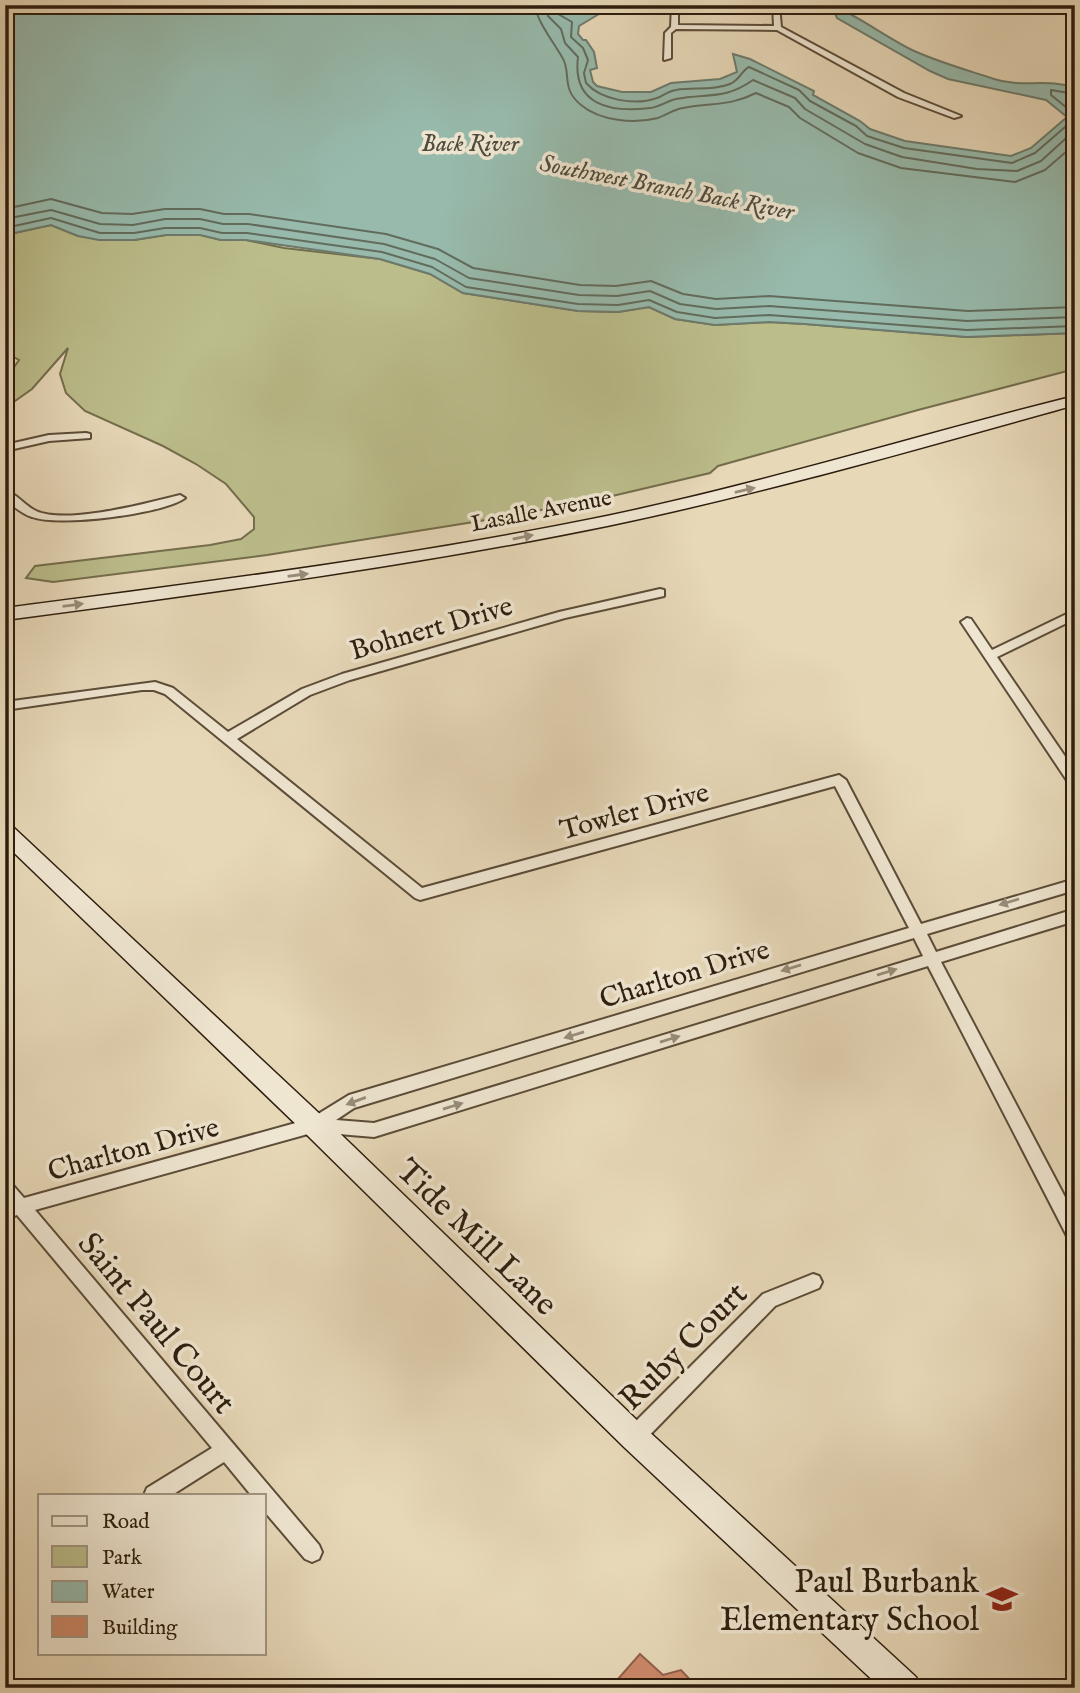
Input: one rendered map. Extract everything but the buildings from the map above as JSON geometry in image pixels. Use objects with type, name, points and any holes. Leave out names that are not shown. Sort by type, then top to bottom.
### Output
[{"type":"main road","name":"Lasalle Avenue","points":[[5,599],[331,556],[596,509],[759,472],[1075,386]]},
{"type":"main road","name":"Lasalle Avenue","points":[[5,614],[323,571],[606,521],[777,482],[1075,400]]},
{"type":"main road","name":"Tide Mill Lane","points":[[5,831],[314,1125],[634,1437],[905,1688]]},
{"type":"street","points":[[667,58],[668,33],[674,27],[675,5]]},
{"type":"street","points":[[776,5],[778,28]]},
{"type":"street","points":[[674,27],[778,28],[901,95],[957,116]]},
{"type":"street","points":[[5,447],[49,438],[86,436]]},
{"type":"street","points":[[5,493],[37,515],[57,518],[158,506],[180,498]]},
{"type":"street","name":"Bohnert Drive","points":[[228,738],[306,692],[346,677],[564,615],[660,593]]},
{"type":"street","points":[[990,656],[1075,614]]},
{"type":"street","points":[[967,622],[1075,782]]},
{"type":"street","name":"Towler Drive","points":[[5,706],[155,686],[169,691],[420,894],[839,780],[1075,1234]]},
{"type":"street","name":"Charlton Drive","points":[[13,1209],[314,1125],[349,1102],[1075,884]]},
{"type":"street","name":"Charlton Drive","points":[[314,1125],[374,1130],[1075,915]]},
{"type":"street","name":"Saint Paul Court","points":[[5,1188],[13,1209],[263,1494]]},
{"type":"street","name":"Ruby Court","points":[[634,1437],[769,1300],[813,1282]]},
{"type":"street","points":[[156,1494],[226,1450]]},
{"type":"street","name":"Saint Paul Court","points":[[266,1497],[312,1552]]},
{"type":"green space","points":[[51,225],[78,236],[134,240],[166,235],[201,235],[221,240],[246,240],[284,248],[380,259],[430,274],[463,293],[578,311],[618,312],[649,307],[675,319],[715,325],[769,322],[967,337],[1075,333],[1075,369],[718,466],[710,473],[591,501],[267,555],[53,582],[26,578],[35,566],[241,539],[254,529],[254,517],[226,484],[196,464],[85,411],[66,393],[60,374],[68,348],[32,389],[5,408],[5,380],[19,360],[5,352],[5,235]]},
{"type":"water","name":"Back River","points":[[5,5],[558,5],[567,13],[592,12],[601,5],[614,5],[579,26],[578,34],[594,52],[597,68],[590,70],[597,86],[622,92],[651,92],[671,83],[720,79],[737,72],[733,54],[750,59],[814,91],[813,95],[870,129],[905,141],[1011,156],[1031,148],[1067,117],[1046,100],[948,79],[930,71],[837,18],[832,5],[912,50],[953,66],[1004,82],[1055,84],[1075,88],[1075,333],[967,337],[769,322],[715,325],[675,319],[649,307],[618,312],[578,311],[463,293],[430,274],[380,259],[246,240],[221,240],[200,235],[166,235],[134,240],[99,240],[78,236],[51,225],[5,235]]},
{"type":"place","name":"Paul Burbank Elementary School","points":[[1002,1599]]},
{"type":"water label","name":"Southwest Branch Back River","points":[[667,187]]}]
